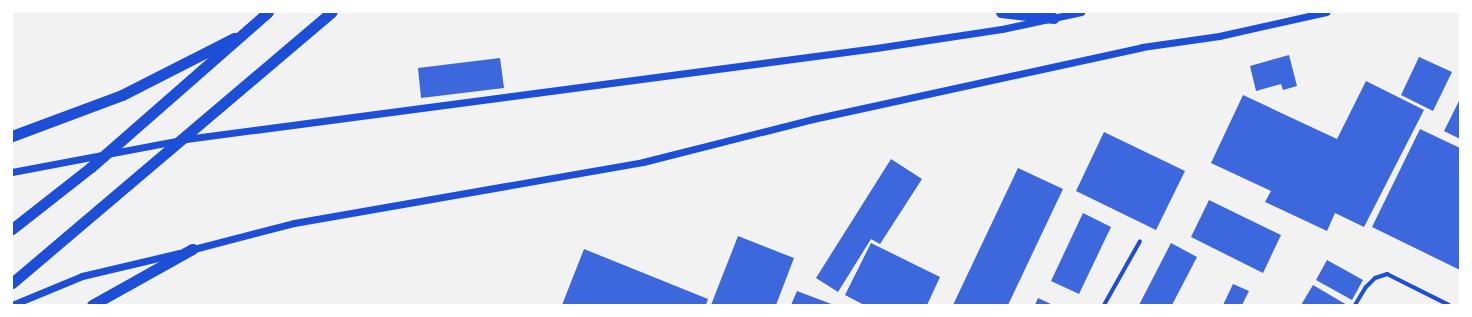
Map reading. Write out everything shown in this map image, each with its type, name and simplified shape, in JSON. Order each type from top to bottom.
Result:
[{"type":"highway","points":[[12,229],[91,167],[268,12]]},
{"type":"highway","points":[[12,283],[332,12]]},
{"type":"highway","points":[[1001,12],[1054,18]]},
{"type":"highway","points":[[12,136],[122,95],[250,29]]},
{"type":"highway","points":[[92,305],[192,250]]},
{"type":"street","points":[[12,172],[186,140],[876,48],[1054,18],[1081,12]]},
{"type":"street","points":[[12,305],[82,276],[192,250],[294,223],[643,162],[813,119],[1142,46],[1219,36],[1326,12]]},
{"type":"street","points":[[1104,305],[1140,241]]},
{"type":"street","points":[[1355,305],[1366,287],[1375,278],[1387,274],[1448,305]]},
{"type":"building","points":[[1289,55],[1297,86],[1283,90],[1281,84],[1256,91],[1250,66]]},
{"type":"building","points":[[1419,57],[1452,72],[1433,111],[1401,95]]},
{"type":"building","points":[[500,58],[504,88],[421,98],[418,68]]},
{"type":"building","points":[[1366,81],[1424,110],[1364,227],[1335,213],[1327,231],[1265,202],[1271,191],[1211,163],[1243,95],[1337,139]]},
{"type":"building","points":[[1460,99],[1460,139],[1444,131]]},
{"type":"building","points":[[1420,129],[1460,148],[1460,270],[1372,227]]},
{"type":"building","points":[[1104,132],[1185,171],[1156,230],[1076,191]]},
{"type":"building","points":[[891,159],[922,179],[880,244],[871,239],[838,292],[816,278]]},
{"type":"building","points":[[1018,168],[1063,189],[1008,305],[953,305]]},
{"type":"building","points":[[1209,200],[1281,235],[1263,273],[1191,237]]},
{"type":"building","points":[[1083,213],[1111,227],[1079,294],[1051,281]]},
{"type":"building","points":[[738,236],[794,258],[776,305],[711,305]]},
{"type":"building","points":[[871,243],[940,277],[927,305],[864,305],[845,295]]},
{"type":"building","points":[[1171,243],[1197,257],[1172,305],[1139,305]]},
{"type":"building","points":[[584,249],[708,299],[706,305],[562,305]]},
{"type":"building","points":[[1327,260],[1363,280],[1352,300],[1316,280]]},
{"type":"building","points":[[1233,284],[1249,291],[1242,305],[1223,305]]},
{"type":"building","points":[[1313,285],[1347,305],[1301,305]]},
{"type":"building","points":[[797,291],[834,305],[791,305]]},
{"type":"building","points":[[1038,298],[1053,305],[1035,305]]}]
